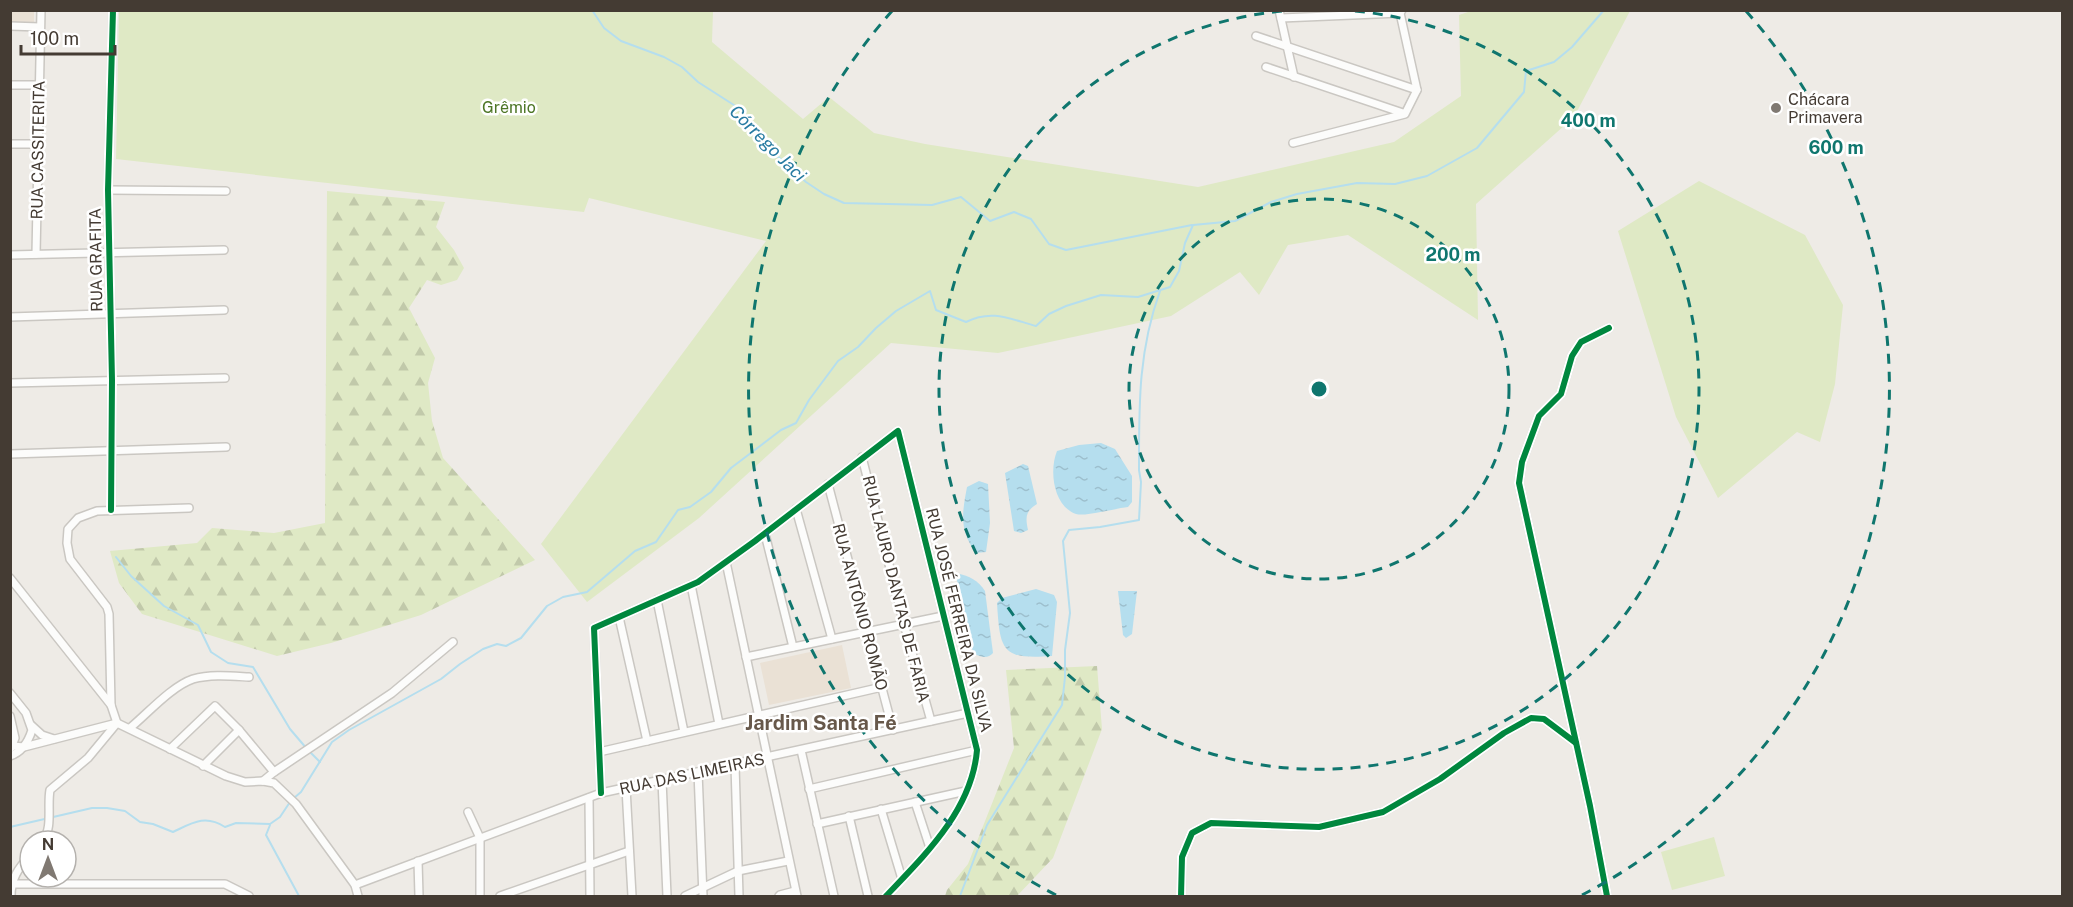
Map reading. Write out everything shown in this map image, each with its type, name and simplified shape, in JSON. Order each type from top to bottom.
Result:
[{"type":"street","name":"RUA CASSITERITA","points":[[36,254],[41,10]]},
{"type":"street","name":"RUA GRAFITA","points":[[111,510],[112,380],[108,190],[113,10]]},
{"type":"street","points":[[1294,77],[1280,14],[1401,12],[1416,90],[1405,114]]},
{"type":"street","points":[[10,27],[40,27]]},
{"type":"street","points":[[1256,36],[1416,90]]},
{"type":"street","points":[[1266,67],[1405,114]]},
{"type":"street","points":[[10,85],[39,85]]},
{"type":"street","points":[[1293,143],[1405,114]]},
{"type":"street","points":[[10,144],[37,144]]},
{"type":"street","points":[[108,190],[226,191]]},
{"type":"street","points":[[10,255],[224,250]]},
{"type":"street","points":[[10,317],[224,310]]},
{"type":"street","points":[[1607,897],[1519,483],[1522,462],[1539,416],[1565,387],[1572,356],[1581,342],[1609,328]]},
{"type":"street","points":[[10,383],[225,378]]},
{"type":"street","name":"RUA JOSÉ FERREIRA DA SILVA","points":[[862,457],[898,430],[977,750],[975,767],[966,791],[948,826],[886,897]]},
{"type":"street","points":[[10,454],[226,447]]},
{"type":"street","points":[[601,793],[594,628],[692,585],[765,534],[862,457]]},
{"type":"street","name":"RUA LAURO DANTAS DE FARIA","points":[[862,457],[931,721]]},
{"type":"street","name":"RUA ANTÔNIO ROMÃO","points":[[828,484],[893,730]]},
{"type":"street","points":[[117,723],[111,705],[109,614],[107,608],[70,559],[67,543],[68,529],[78,518],[97,511],[189,508]]},
{"type":"street","points":[[796,509],[832,639]]},
{"type":"street","points":[[765,534],[793,647]]},
{"type":"street","points":[[726,562],[796,894],[779,897]]},
{"type":"street","points":[[10,578],[111,705]]},
{"type":"street","points":[[692,585],[719,724]]},
{"type":"street","points":[[657,600],[684,732]]},
{"type":"street","points":[[746,657],[943,616]]},
{"type":"street","points":[[619,617],[647,741]]},
{"type":"street","points":[[263,781],[392,693],[453,642]]},
{"type":"street","points":[[130,728],[179,686],[191,680],[221,676],[249,677]]},
{"type":"street","points":[[599,752],[882,687]]},
{"type":"street","points":[[10,693],[26,713],[32,730],[21,750]]},
{"type":"street","points":[[170,749],[215,706],[239,730],[274,772]]},
{"type":"street","name":"RUA DAS LIMEIRAS","points":[[355,885],[601,793],[968,713]]},
{"type":"street","points":[[10,716],[15,738],[12,747],[21,750]]},
{"type":"street","points":[[1181,897],[1182,857],[1192,833],[1211,823],[1319,827],[1383,812],[1440,778],[1504,733],[1531,718],[1544,719],[1576,743]]},
{"type":"street","points":[[29,723],[42,735],[57,740]]},
{"type":"street","points":[[47,829],[50,790],[88,758],[117,723]]},
{"type":"street","points":[[10,756],[21,750],[117,723],[203,766],[245,782],[274,783],[296,804],[355,885],[358,897]]},
{"type":"street","points":[[203,766],[239,730]]},
{"type":"street","points":[[801,750],[834,897]]},
{"type":"street","points":[[809,789],[977,750]]},
{"type":"street","points":[[735,765],[740,897]]},
{"type":"street","points":[[698,772],[703,897]]},
{"type":"street","points":[[662,780],[667,897]]},
{"type":"street","points":[[626,788],[632,897]]},
{"type":"street","points":[[817,824],[966,791]]},
{"type":"street","points":[[589,798],[590,897]]},
{"type":"street","points":[[915,802],[930,848]]},
{"type":"street","points":[[881,809],[902,879]]},
{"type":"street","points":[[468,812],[480,838],[480,897]]},
{"type":"street","points":[[849,816],[868,897]]},
{"type":"street","points":[[500,897],[629,851]]},
{"type":"street","points":[[418,861],[419,897]]},
{"type":"street","points":[[685,897],[738,871],[788,861]]},
{"type":"street","points":[[11,897],[11,884],[225,884],[249,897]]},
{"type":"shaded area","points":[[10,11],[34,11],[34,22],[11,22]]},
{"type":"shaded area","points":[[842,645],[851,688],[769,705],[760,663]]},
{"type":"green space","name":"Grêmio","points":[[119,11],[713,11],[712,42],[803,119],[829,97],[874,133],[925,144],[1198,187],[1394,142],[1461,96],[1459,15],[1471,11],[1630,11],[1574,117],[1476,204],[1478,320],[1348,235],[1288,245],[1259,295],[1240,272],[1171,316],[998,353],[891,343],[699,518],[587,602],[541,544],[766,241],[589,198],[584,212],[116,159]]},
{"type":"green space","points":[[1699,181],[1805,235],[1843,305],[1835,384],[1820,442],[1797,432],[1718,498],[1676,417],[1618,231]]},
{"type":"green space","points":[[327,191],[445,202],[436,227],[454,250],[464,268],[457,280],[441,285],[427,280],[409,308],[435,358],[428,383],[432,421],[443,458],[535,560],[421,615],[331,643],[277,656],[142,614],[119,583],[110,551],[197,543],[212,528],[274,533],[325,523]]},
{"type":"green space","points":[[1097,666],[1102,729],[1053,858],[1017,896],[945,896],[947,890],[968,864],[1014,748],[1006,670]]},
{"type":"green space","points":[[1714,837],[1725,876],[1672,890],[1661,852]]},
{"type":"water","points":[[1101,443],[1115,449],[1132,476],[1132,502],[1128,507],[1076,514],[1062,503],[1055,487],[1053,468],[1057,451],[1079,445]]},
{"type":"water","points":[[1023,464],[1028,466],[1037,504],[1027,514],[1028,530],[1021,533],[1014,531],[1005,473]]},
{"type":"water","points":[[979,481],[988,484],[990,523],[986,552],[976,553],[964,529],[963,514],[967,487]]},
{"type":"water","points":[[956,573],[973,579],[985,591],[993,653],[987,657],[974,654],[971,646]]},
{"type":"water","points":[[1036,589],[1054,595],[1057,602],[1052,656],[1022,656],[1007,649],[1002,641],[997,603],[1002,598]]},
{"type":"water","points":[[1118,591],[1137,591],[1132,634],[1126,638],[1123,635]]},
{"type":"waterway","name":"Córrego Jaci","points":[[592,10],[604,28],[621,41],[664,57],[682,67],[698,82],[737,107],[775,154],[806,182],[844,203],[932,205],[961,197],[990,221],[1014,212],[1031,219],[1049,244],[1066,250],[1192,225]]},
{"type":"waterway","points":[[294,798],[301,792],[332,742],[349,730],[441,679],[483,649],[497,644],[506,646],[521,638],[547,606],[563,597],[587,592],[635,551],[656,542],[678,510],[690,507],[711,492],[731,468],[781,430],[796,423],[809,400],[838,361],[858,347],[896,311],[930,291],[936,310],[966,322],[984,316],[1001,316],[1036,326],[1049,314],[1101,295],[1138,297],[1170,287],[1179,271],[1185,243],[1193,225],[1235,221],[1271,202],[1297,194],[1357,183],[1395,184],[1427,176],[1477,148],[1524,92],[1526,71],[1554,62],[1572,47],[1604,10]]},
{"type":"waterway","points":[[960,896],[987,825],[1062,705],[1070,613],[1063,541],[1069,530],[1139,520],[1141,379],[1147,336],[1160,291]]},
{"type":"waterway","points":[[116,557],[131,576],[164,606],[198,625],[211,652],[228,663],[253,667],[290,729],[307,749]]},
{"type":"waterway","points":[[309,751],[320,762]]},
{"type":"waterway","points":[[10,827],[92,808],[125,811],[140,822],[153,824],[173,832],[205,820],[225,827],[236,823],[270,824],[280,817],[290,802]]},
{"type":"waterway","points":[[270,825],[266,835],[299,896]]},
{"type":"cycle path","points":[[111,510],[112,380],[108,190],[113,10]]},
{"type":"cycle path","points":[[1607,896],[1590,806],[1519,483],[1522,462],[1539,416],[1561,394],[1572,356],[1581,342],[1609,328]]},
{"type":"cycle path","points":[[601,793],[594,628],[698,582],[898,431],[977,750],[973,772],[956,812],[931,848],[886,896]]},
{"type":"cycle path","points":[[1181,896],[1182,857],[1192,833],[1211,823],[1319,827],[1383,812],[1440,779],[1504,733],[1531,718],[1544,719],[1576,743]]},
{"type":"place","name":"Chácara Primavera","points":[[1776,108]]},
{"type":"district","name":"Jardim Santa Fé","points":[[821,723]]}]
